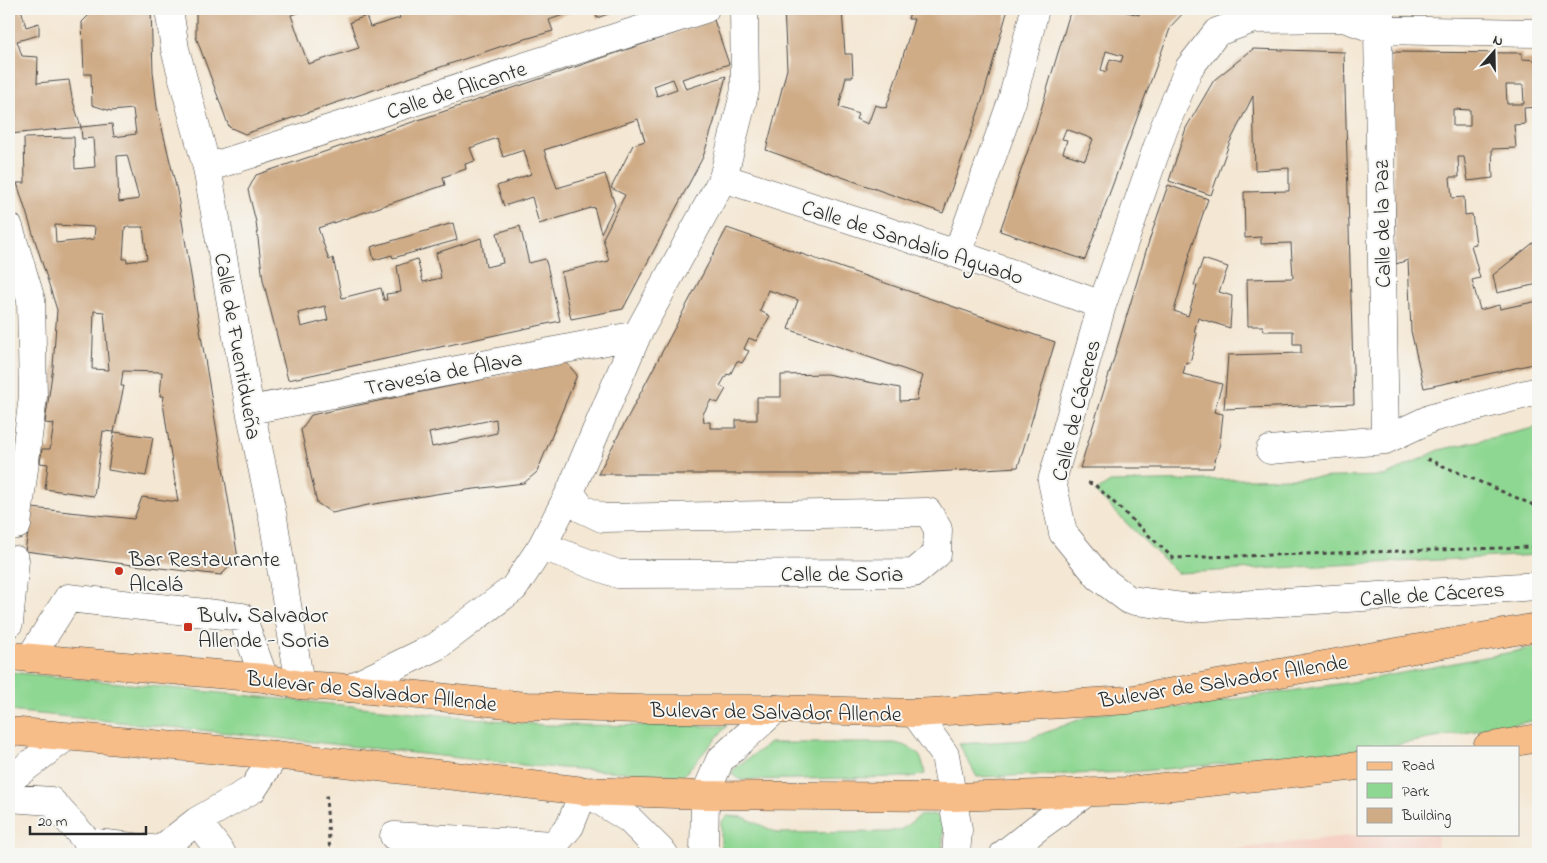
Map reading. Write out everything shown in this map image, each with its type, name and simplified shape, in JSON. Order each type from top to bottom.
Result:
[{"type":"main road","name":"Bulevar de Salvador Allende","points":[[19,657],[264,678],[300,685],[350,688],[526,706],[915,713],[1128,700],[1538,627]]},
{"type":"main road","points":[[9,731],[275,755],[584,791],[704,795],[954,797],[1126,791],[1357,766]]},
{"type":"main road","points":[[1493,746],[1538,738]]},
{"type":"street","name":"Calle de Fuentidueña","points":[[169,9],[175,49],[207,168],[250,410],[273,518],[300,685]]},
{"type":"street","name":"Calle de Alicante","points":[[207,168],[705,9]]},
{"type":"street","points":[[350,688],[437,646],[514,588],[542,546],[570,492],[637,334],[723,178],[746,90],[744,9]]},
{"type":"street","points":[[957,254],[1012,101],[1035,9]]},
{"type":"street","name":"Calle de Cáceres","points":[[1538,34],[1380,19],[1344,18],[1252,19],[1217,32],[1190,68],[1164,128],[1102,305],[1052,481],[1064,533],[1100,577],[1128,600],[1190,608],[1538,586]]},
{"type":"street","name":"Calle de la Paz","points":[[1380,19],[1385,440]]},
{"type":"street","name":"Calle de Sandalio Aguado","points":[[723,178],[957,254],[1102,305]]},
{"type":"street","points":[[9,227],[31,300],[33,396],[17,524]]},
{"type":"street","name":"Travesía de Álava","points":[[250,410],[637,334]]},
{"type":"street","points":[[1270,450],[1385,440],[1432,418],[1538,391]]},
{"type":"street","name":"Calle de Soria","points":[[542,546],[618,574],[914,573],[937,554],[938,529],[928,512],[602,518],[581,508],[570,492]]},
{"type":"street","points":[[9,623],[15,560]]},
{"type":"street","points":[[19,657],[68,598],[242,617],[264,678]]},
{"type":"street","points":[[704,854],[704,795],[720,760],[776,709]]},
{"type":"street","points":[[915,713],[945,755],[954,797],[958,830],[956,854]]},
{"type":"street","points":[[9,780],[66,737]]},
{"type":"street","points":[[9,798],[51,800],[88,842],[160,850],[197,821],[253,789],[275,755]]},
{"type":"street","points":[[394,836],[554,845],[570,826],[584,791],[629,819],[664,854]]},
{"type":"street","points":[[1004,854],[1036,828],[1087,792]]},
{"type":"street","points":[[197,821],[222,854]]},
{"type":"path","points":[[1385,440],[1538,508]]},
{"type":"path","points":[[1052,481],[1094,484],[1173,558],[1533,548],[1538,544]]},
{"type":"shaded area","points":[[1357,835],[1438,836],[1438,854],[1190,854]]},
{"type":"green space","points":[[1538,427],[1538,555],[1177,573],[1095,492],[1110,482],[1385,476],[1439,450]]},
{"type":"green space","points":[[1538,647],[1538,720],[1389,746],[1357,746],[1357,751],[1354,752],[1132,772],[977,777],[959,744],[1026,740],[1094,714],[1181,707],[1365,680]]},
{"type":"green space","points":[[9,672],[543,725],[727,726],[683,776],[532,766],[9,711]]},
{"type":"green space","points":[[770,743],[895,743],[916,752],[922,761],[925,774],[910,777],[741,780],[731,774],[736,767]]},
{"type":"green space","points":[[933,814],[944,820],[942,854],[721,854],[721,822],[727,816],[743,817],[778,833],[888,832],[902,829],[919,816]]},
{"type":"building","points":[[9,9],[21,9],[26,27],[39,23],[39,35],[17,41],[22,56],[38,57],[37,83],[69,80],[72,98],[81,127],[10,134]]},
{"type":"building","points":[[90,9],[151,9],[153,72],[157,107],[177,191],[238,558],[221,575],[25,551],[32,508],[134,519],[142,497],[178,502],[163,403],[164,396],[160,396],[162,372],[123,371],[121,386],[124,386],[114,432],[103,431],[94,496],[45,489],[48,464],[40,463],[42,449],[50,449],[54,424],[45,423],[53,367],[57,310],[17,183],[25,183],[24,138],[74,137],[75,169],[95,167],[93,138],[82,139],[81,127],[112,124],[114,137],[136,134],[133,109],[111,111],[92,105],[91,74],[84,74],[82,22],[89,15]],"holes":[[[127,155],[139,199],[119,202],[117,156]],[[55,225],[95,227],[94,239],[56,243]],[[125,227],[143,227],[147,259],[127,262],[127,259],[123,259]],[[94,311],[104,312],[109,370],[92,369]]]},
{"type":"building","points":[[196,9],[310,9],[291,15],[308,64],[359,48],[350,22],[366,16],[370,27],[400,18],[397,9],[580,9],[549,20],[553,31],[508,44],[245,134],[229,127],[196,37]]},
{"type":"building","points":[[594,9],[622,9],[597,18]]},
{"type":"building","points":[[784,9],[842,9],[845,54],[852,54],[853,77],[846,77],[839,107],[858,114],[856,119],[868,124],[875,105],[886,108],[914,19],[908,19],[911,9],[1008,9],[982,101],[943,213],[766,150],[787,69]]},
{"type":"building","points":[[1071,9],[1121,9],[1139,15],[1141,9],[1187,9],[1171,26],[1085,260],[1000,231],[1035,130]],"holes":[[[1106,51],[1123,56],[1121,62],[1110,59],[1106,72],[1101,70]],[[1066,129],[1093,139],[1085,160],[1063,153],[1067,140],[1062,139]]]},
{"type":"building","points":[[714,20],[729,64],[682,79],[686,89],[726,76],[703,157],[623,309],[571,319],[561,272],[609,261],[603,238],[625,195],[611,188],[633,145],[645,141],[638,119],[544,150],[557,188],[605,174],[615,205],[601,233],[594,207],[539,224],[532,197],[504,206],[497,186],[531,174],[524,150],[503,157],[497,138],[470,148],[475,161],[465,164],[466,169],[443,177],[445,185],[318,228],[329,260],[333,258],[342,298],[381,288],[384,300],[387,300],[386,294],[401,292],[397,266],[417,259],[423,282],[441,278],[436,253],[481,238],[486,267],[503,263],[497,233],[520,226],[529,263],[545,259],[560,321],[288,380],[263,280],[256,222],[248,190],[256,175]],"holes":[[[673,79],[677,89],[657,96],[654,86]],[[325,306],[328,320],[301,327],[298,313]]]},
{"type":"building","points":[[1253,49],[1344,52],[1354,404],[1224,409],[1228,355],[1301,353],[1301,344],[1293,344],[1293,331],[1264,331],[1263,326],[1248,326],[1247,279],[1293,278],[1291,243],[1261,244],[1261,237],[1245,238],[1244,192],[1289,191],[1289,168],[1255,170],[1253,96],[1229,144],[1211,195],[1169,181],[1186,128],[1214,80]]},
{"type":"building","points":[[1391,52],[1522,53],[1522,59],[1538,60],[1538,107],[1524,108],[1525,124],[1514,125],[1516,148],[1492,149],[1493,178],[1468,181],[1464,157],[1458,157],[1459,177],[1450,177],[1452,198],[1464,197],[1465,215],[1472,214],[1476,244],[1471,245],[1480,278],[1472,280],[1480,310],[1499,305],[1500,309],[1538,301],[1538,363],[1424,388],[1411,331],[1408,260],[1396,264]],"holes":[[[1506,85],[1523,85],[1524,104],[1507,104]],[[1453,109],[1470,110],[1470,126],[1453,126]]]},
{"type":"building","points":[[1168,185],[1208,199],[1189,255],[1174,311],[1188,316],[1197,286],[1194,285],[1203,259],[1228,267],[1219,292],[1232,296],[1230,328],[1198,318],[1194,332],[1197,333],[1190,363],[1186,362],[1183,374],[1222,384],[1214,412],[1223,414],[1220,443],[1213,468],[1080,468],[1149,241]]},
{"type":"building","points":[[453,223],[457,240],[393,258],[392,255],[374,260],[371,247]]},
{"type":"building","points":[[727,228],[1055,342],[1018,467],[901,474],[598,474]],"holes":[[[768,290],[798,300],[788,329],[923,376],[917,400],[900,401],[900,388],[826,374],[781,375],[781,397],[757,397],[757,420],[736,420],[736,428],[710,428],[710,422],[704,422],[703,414],[711,400],[718,403],[726,389],[720,386],[727,374],[730,375],[737,361],[742,363],[749,351],[744,349],[749,338],[756,341],[770,316],[760,311]]]},
{"type":"building","points":[[1538,239],[1538,284],[1497,293],[1493,275]]},
{"type":"building","points":[[566,362],[577,375],[537,472],[524,483],[442,493],[332,513],[317,503],[301,430],[311,415]],"holes":[[[496,419],[497,433],[432,447],[429,433]]]},
{"type":"building","points":[[114,432],[153,437],[146,476],[108,470]]},
{"type":"place","name":"Bar Restaurante Alcalá","points":[[119,571]]},
{"type":"place","name":"Bulv. Salvador Allende - Soria","points":[[188,627]]}]
